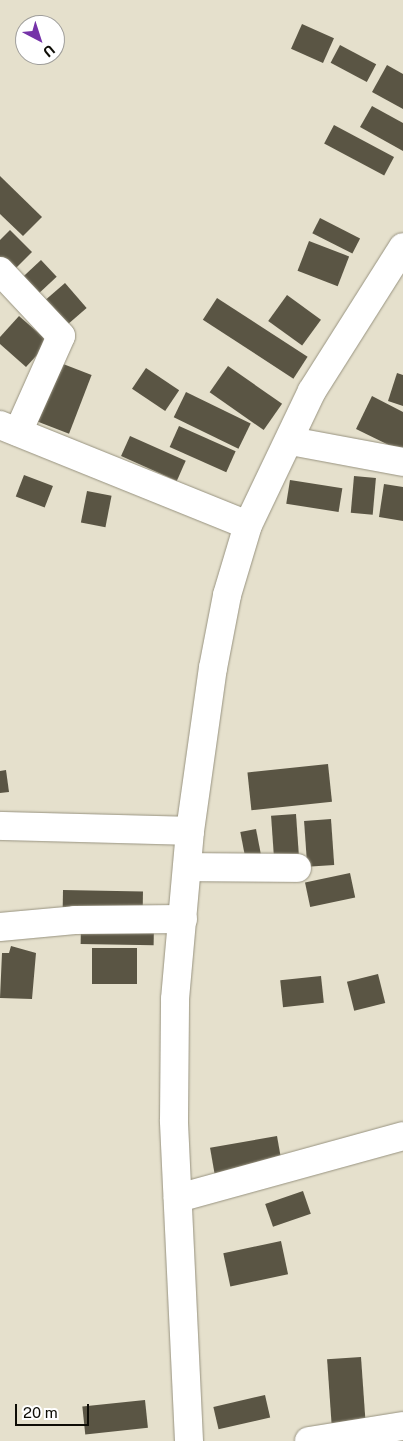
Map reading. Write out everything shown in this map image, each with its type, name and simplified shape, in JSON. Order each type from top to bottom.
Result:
[{"type":"street","points":[[189,1441],[174,1120],[175,1000],[190,831],[213,668],[227,595],[248,525],[291,441],[312,391],[403,247]]},
{"type":"street","points":[[0,271],[61,336],[9,428],[248,525]]},
{"type":"street","points":[[291,441],[403,462]]},
{"type":"street","points":[[0,826],[190,831]]},
{"type":"street","points":[[188,867],[297,868]]},
{"type":"street","points":[[0,927],[75,920],[183,919]]},
{"type":"street","points":[[178,1198],[403,1136]]},
{"type":"street","points":[[308,1441],[403,1426]]},
{"type":"building","points":[[302,24],[334,38],[323,63],[291,49]]},
{"type":"building","points":[[340,45],[376,64],[367,82],[331,63]]},
{"type":"building","points":[[387,65],[403,74],[403,109],[372,92]]},
{"type":"building","points":[[372,106],[403,123],[403,151],[360,127]]},
{"type":"building","points":[[334,125],[394,157],[384,175],[324,144]]},
{"type":"building","points":[[0,176],[42,217],[23,236],[0,214]]},
{"type":"building","points":[[320,218],[360,238],[352,254],[312,233]]},
{"type":"building","points":[[10,230],[32,252],[9,275],[0,266],[0,240]]},
{"type":"building","points":[[309,241],[349,256],[338,286],[298,271]]},
{"type":"building","points":[[41,260],[57,277],[33,299],[17,283]]},
{"type":"building","points":[[65,283],[87,308],[63,328],[42,303]]},
{"type":"building","points":[[287,295],[321,320],[302,346],[268,321]]},
{"type":"building","points":[[217,298],[308,357],[293,379],[203,320]]},
{"type":"building","points":[[19,316],[49,342],[26,367],[0,344],[0,337]]},
{"type":"building","points":[[58,362],[92,375],[69,434],[35,421]]},
{"type":"building","points":[[228,366],[282,404],[264,430],[210,392]]},
{"type":"building","points":[[146,368],[179,390],[165,411],[132,389]]},
{"type":"building","points":[[397,373],[403,375],[403,406],[388,401]]},
{"type":"building","points":[[186,392],[251,424],[238,449],[174,417]]},
{"type":"building","points":[[372,396],[403,412],[403,452],[356,429]]},
{"type":"building","points":[[179,426],[236,451],[226,472],[170,447]]},
{"type":"building","points":[[130,436],[186,461],[177,481],[121,456]]},
{"type":"building","points":[[24,475],[53,486],[45,508],[16,496]]},
{"type":"building","points":[[354,476],[376,478],[373,515],[351,513]]},
{"type":"building","points":[[290,480],[342,488],[339,512],[286,504]]},
{"type":"building","points":[[384,484],[403,487],[403,521],[379,517]]},
{"type":"building","points":[[87,491],[112,496],[105,527],[81,522]]},
{"type":"building","points":[[328,764],[332,802],[251,810],[247,772]]},
{"type":"building","points":[[6,770],[9,792],[0,793],[0,771]]},
{"type":"building","points":[[296,814],[299,863],[274,865],[271,816]]},
{"type":"building","points":[[331,819],[334,865],[307,867],[304,821]]},
{"type":"building","points":[[256,829],[262,861],[247,864],[240,832]]},
{"type":"building","points":[[350,873],[355,897],[310,907],[305,883]]},
{"type":"building","points":[[63,890],[143,891],[143,914],[63,913]]},
{"type":"building","points":[[81,923],[154,924],[154,945],[81,944]]},
{"type":"building","points":[[11,946],[36,953],[32,999],[0,998],[2,953],[9,953]]},
{"type":"building","points":[[92,948],[137,948],[137,984],[92,984]]},
{"type":"building","points":[[378,974],[385,1003],[354,1011],[347,982]]},
{"type":"building","points":[[321,976],[324,1003],[283,1007],[280,980]]},
{"type":"building","points":[[277,1136],[282,1164],[215,1175],[210,1148]]},
{"type":"building","points":[[303,1191],[311,1214],[273,1227],[265,1204]]},
{"type":"building","points":[[281,1241],[288,1274],[230,1287],[223,1253]]},
{"type":"building","points":[[361,1357],[365,1421],[332,1423],[327,1359]]},
{"type":"building","points":[[265,1395],[270,1417],[219,1429],[213,1407]]},
{"type":"building","points":[[145,1400],[148,1428],[85,1434],[82,1407]]}]
